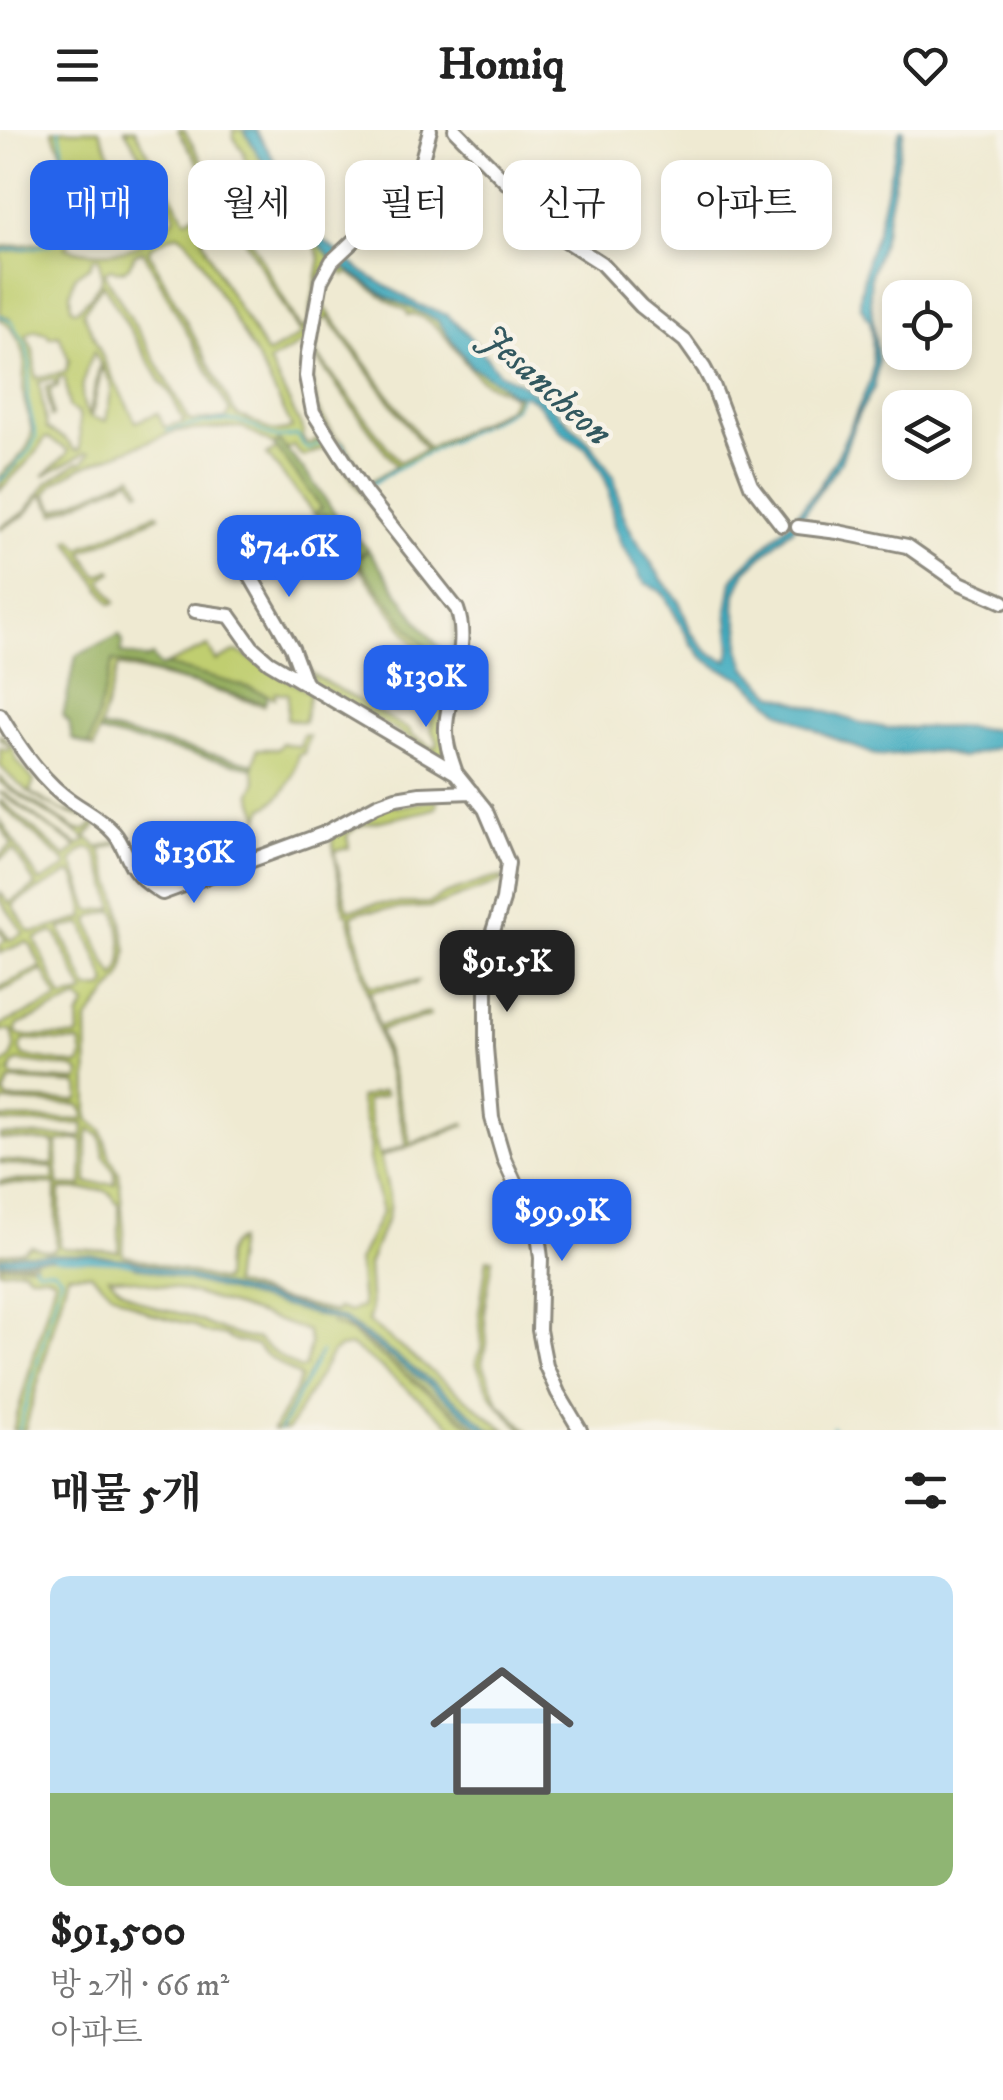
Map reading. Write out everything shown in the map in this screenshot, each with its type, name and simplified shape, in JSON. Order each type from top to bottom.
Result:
[{"type":"street","points":[[430,130],[410,188],[324,272],[306,376],[316,419],[366,494],[458,609],[462,622],[460,652],[446,725],[456,773]]},
{"type":"street","points":[[455,130],[558,236],[601,264],[642,306],[685,341],[712,385],[751,485],[782,526]]},
{"type":"street","points":[[798,527],[906,546],[960,583],[1003,602]]},
{"type":"street","points":[[228,536],[292,648],[305,682]]},
{"type":"street","points":[[196,611],[230,616],[252,647],[269,662],[456,773],[486,808],[508,864],[503,900],[486,953],[486,1047],[492,1118],[504,1159],[538,1234],[542,1258],[540,1330],[546,1366],[580,1430]]},
{"type":"street","points":[[0,715],[30,760],[60,792],[100,819],[122,842],[139,875],[162,893],[323,834],[396,798],[472,792]]},
{"type":"green space","points":[[52,130],[99,130],[112,160],[90,160],[75,154],[75,160],[62,160]]},
{"type":"green space","points":[[125,130],[135,130],[152,160],[143,160]]},
{"type":"green space","points":[[178,130],[184,130],[201,160],[196,160]]},
{"type":"green space","points":[[233,130],[244,130],[261,160],[245,160],[233,137]]},
{"type":"green space","points":[[168,188],[186,220],[188,242],[179,234],[168,238],[168,223],[175,217],[168,201]]},
{"type":"green space","points":[[30,244],[30,248],[0,247]]},
{"type":"green space","points":[[149,250],[238,416],[270,430],[284,431],[292,428],[275,393],[195,250],[208,250],[267,354],[301,335],[251,250],[256,250],[301,330],[308,325],[320,258],[317,250],[324,250],[331,258],[319,280],[310,333],[305,373],[309,404],[324,434],[390,529],[329,446],[303,457],[293,446],[286,450],[279,442],[274,445],[242,427],[176,431],[80,468],[52,485],[46,494],[56,510],[133,475],[141,490],[131,479],[55,514],[43,494],[25,515],[0,529],[25,512],[48,482],[83,462],[90,453],[43,476],[68,450],[45,438],[37,452],[0,490],[0,482],[18,464],[0,480],[0,475],[26,448],[32,433],[23,389],[23,352],[11,328],[0,319],[11,319],[0,314],[0,252]],"holes":[[[143,251],[230,412],[226,419],[188,419],[106,276],[105,272],[111,269],[126,268],[135,254]],[[99,257],[102,279],[91,296],[74,310],[70,293],[75,276]],[[103,284],[184,422],[164,427],[158,413],[136,422],[83,312]],[[35,330],[49,337],[59,335],[69,360],[66,372],[36,378],[33,350],[26,335]],[[303,343],[306,402],[321,437],[306,443],[269,362]],[[94,352],[100,363],[89,416],[82,393]],[[102,366],[112,386],[106,421],[92,415]],[[59,377],[65,378],[69,408],[79,414],[80,450],[47,429],[39,382],[56,381],[46,387],[51,417],[50,389],[58,386]]]},
{"type":"green space","points":[[338,261],[386,296],[437,320],[471,366],[519,395],[513,407],[369,486],[344,445],[335,436],[319,420],[309,380],[323,281]],"holes":[[[337,265],[344,275],[349,273],[408,315],[424,318],[442,332],[478,377],[514,397],[508,408],[428,448],[323,305],[326,285]],[[328,317],[425,450],[399,462],[315,352],[319,324]],[[314,355],[396,466],[368,483],[317,408],[311,373]]]},
{"type":"green space","points":[[279,441],[352,537],[368,549],[355,558],[338,553],[345,545],[325,514],[314,514],[322,508],[274,445]]},
{"type":"green space","points":[[277,448],[322,509],[314,514],[267,455]]},
{"type":"green space","points":[[157,513],[159,516],[82,552],[98,576],[112,572],[101,580],[116,602],[111,604],[68,541],[72,539],[80,548]]},
{"type":"green space","points":[[369,551],[443,652],[449,663],[448,673],[356,559]]},
{"type":"green space","points":[[356,559],[447,672],[453,610],[457,617],[450,762],[315,684],[307,670],[298,649],[312,674],[435,749],[438,742],[431,730],[431,713],[438,692],[429,664]]},
{"type":"green space","points":[[119,635],[123,641],[121,653],[146,659],[152,656],[160,667],[165,665],[250,688],[268,696],[265,703],[113,661],[89,746],[72,739],[69,722],[63,716],[76,656]]},
{"type":"green space","points":[[208,646],[216,661],[237,651],[310,693],[304,722],[287,719],[288,694],[275,692],[275,698],[165,665]]},
{"type":"green space","points":[[113,661],[265,703],[264,706],[118,666],[94,748],[89,746]]},
{"type":"green space","points":[[100,728],[254,764],[253,768],[99,733]]},
{"type":"green space","points":[[0,734],[12,745],[17,761],[34,781],[30,792],[58,809],[30,793],[0,766],[0,747],[7,751],[9,745],[0,739]]},
{"type":"green space","points":[[303,735],[309,736],[291,779],[283,793],[264,808],[260,818],[251,793],[256,783],[253,768],[257,749],[278,749],[282,743],[300,747]]},
{"type":"green space","points":[[0,777],[77,830],[86,830],[95,822],[62,810],[99,820],[86,836],[98,848],[117,841],[121,846],[101,850],[119,903],[127,952],[119,980],[87,1021],[88,1119],[102,1130],[119,1173],[123,1255],[222,1281],[227,1251],[238,1240],[232,1284],[334,1312],[338,1308],[350,1312],[362,1307],[358,1261],[382,1212],[359,1098],[383,1091],[385,1095],[366,1101],[379,1155],[407,1145],[348,915],[344,913],[334,852],[348,910],[377,904],[429,903],[445,894],[503,877],[503,881],[431,907],[352,915],[370,986],[418,981],[370,991],[378,1026],[429,1013],[430,1016],[380,1030],[411,1144],[465,1125],[380,1157],[389,1213],[368,1265],[368,1322],[506,1430],[492,1430],[344,1319],[130,1260],[45,1254],[0,1258],[0,1254],[31,1246],[46,1251],[56,1249],[56,1184],[0,1184],[54,1180],[54,1168],[6,1164],[0,1160],[53,1165],[54,1142],[0,1139],[0,1135],[83,1137],[84,1124],[9,1123],[0,1122],[0,1118],[83,1120],[84,1112],[80,1105],[6,1102],[0,1108],[4,1072],[0,1073],[0,1067],[15,1046],[11,1030],[0,1031],[0,1025],[58,1000],[43,970],[0,992],[0,987],[41,967],[26,942],[0,953],[0,944],[6,940],[0,926],[10,940],[24,933],[0,900],[0,892],[9,903],[36,886],[14,850],[0,859],[12,845],[0,820],[40,882],[67,867],[0,800],[66,857],[77,847],[0,793],[79,845],[86,841],[9,789]],"holes":[[[87,848],[95,851],[114,908],[90,911],[72,862]],[[71,872],[85,918],[35,932],[29,931],[13,906]],[[112,911],[116,912],[122,946],[115,977],[89,921]],[[83,924],[107,983],[104,988],[88,989],[62,933],[61,928]],[[52,932],[57,935],[84,993],[62,998],[35,939]],[[78,999],[86,1005],[78,1017],[76,1037],[20,1036],[15,1032],[18,1025]],[[24,1040],[80,1042],[83,1056],[78,1065],[24,1056],[20,1048]],[[18,1061],[80,1072],[79,1081],[10,1074]],[[10,1080],[77,1084],[77,1101],[8,1099],[4,1094]],[[90,1129],[100,1136],[104,1156],[115,1173],[115,1184],[87,1183],[87,1139]],[[83,1141],[82,1186],[60,1185],[57,1142]],[[60,1189],[110,1193],[119,1206],[119,1252],[60,1245]]]},
{"type":"green space","points":[[436,800],[436,808],[358,826],[347,835],[349,848],[334,851],[331,832],[391,802],[397,807]]},
{"type":"green space","points":[[28,1258],[136,1265],[342,1322],[485,1430],[479,1430],[353,1331],[330,1323],[352,1333],[476,1430],[457,1430],[351,1346],[332,1353],[288,1430],[281,1430],[319,1354],[279,1430],[273,1430],[300,1377],[257,1346],[151,1314],[111,1292],[91,1274],[68,1274],[25,1430],[13,1430],[55,1279],[29,1275],[23,1269],[0,1271],[0,1266],[35,1261],[0,1262]],"holes":[[[109,1277],[210,1298],[307,1331],[310,1343],[305,1367],[291,1364],[257,1339],[150,1305],[124,1291]]]},
{"type":"green space","points":[[487,1259],[493,1259],[484,1311],[487,1344],[482,1362],[499,1403],[527,1430],[494,1399],[476,1362],[482,1346],[479,1313]]},
{"type":"water","points":[[244,130],[256,130],[274,160],[261,160]]},
{"type":"water","points":[[900,130],[904,130],[882,243],[871,274],[878,362],[874,388],[858,415],[840,463],[792,530],[746,571],[736,593],[740,650],[746,667],[775,695],[887,728],[1003,730],[1003,746],[961,758],[937,751],[872,754],[779,711],[742,678],[702,657],[664,595],[645,583],[621,544],[608,486],[587,449],[563,433],[534,400],[512,394],[471,366],[437,320],[386,296],[324,250],[325,241],[381,283],[419,305],[447,315],[499,373],[546,401],[591,444],[614,477],[621,509],[632,533],[679,601],[691,632],[709,653],[727,661],[731,648],[727,611],[732,581],[819,487],[837,457],[871,379],[872,332],[860,298]]},
{"type":"water","points":[[22,1254],[130,1260],[344,1319],[492,1430],[485,1430],[342,1322],[120,1262],[35,1258],[0,1262],[0,1258]]},
{"type":"waterway","points":[[0,251],[48,245],[69,229],[71,209],[59,130]]},
{"type":"waterway","points":[[0,315],[13,322],[25,342],[30,366],[27,397],[36,437],[30,450],[0,481]]},
{"type":"waterway","name":"Jesancheon","points":[[368,485],[504,414],[514,408],[522,394]]},
{"type":"waterway","points":[[166,431],[237,421],[274,437],[297,435],[310,449],[324,441]]},
{"type":"waterway","points":[[341,443],[355,466]]},
{"type":"waterway","points":[[55,1259],[132,1264]]},
{"type":"waterway","points":[[19,1430],[61,1277],[54,1270],[36,1269],[34,1264]]},
{"type":"waterway","points":[[280,1430],[321,1352]]}]
